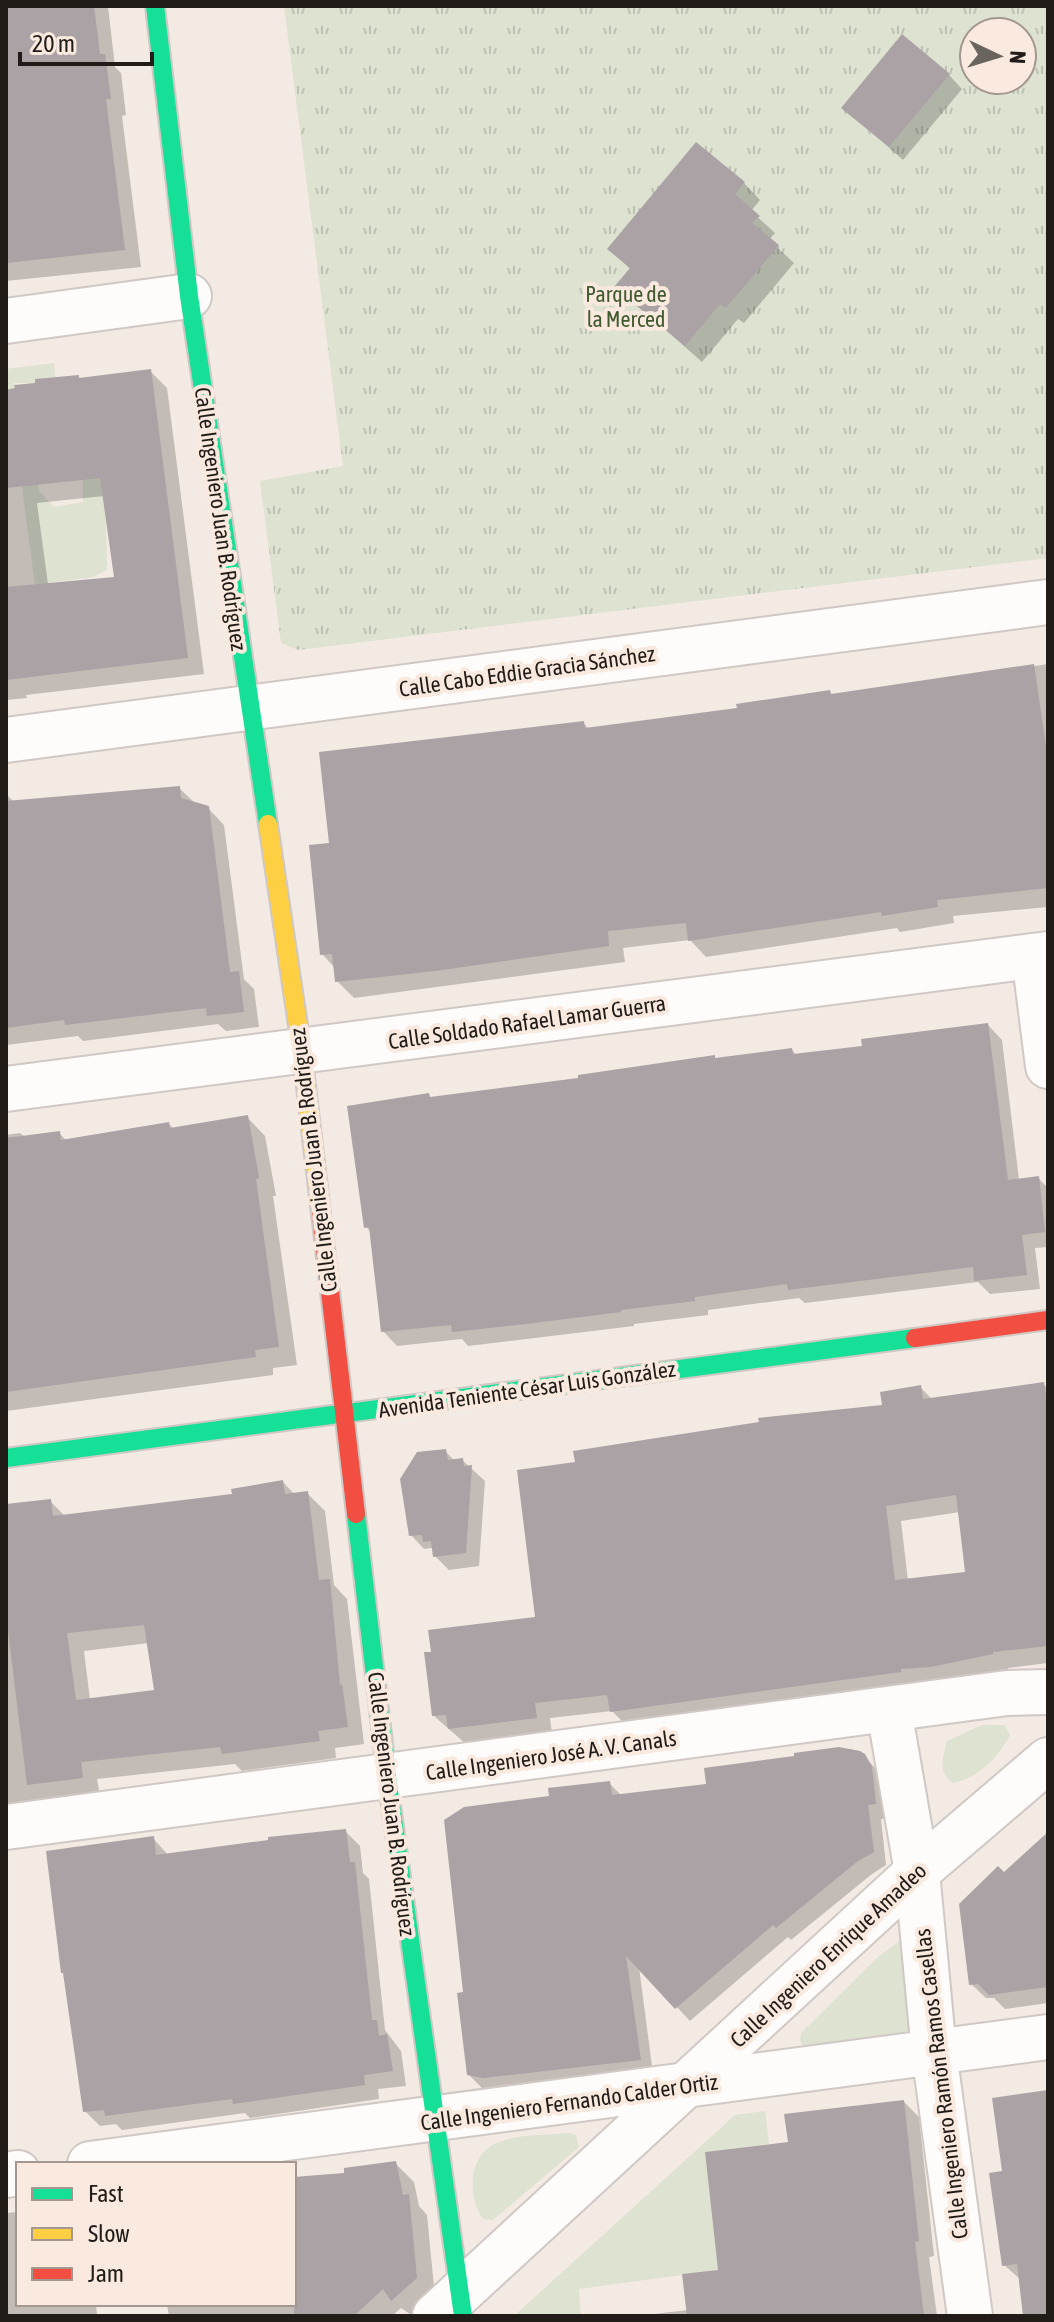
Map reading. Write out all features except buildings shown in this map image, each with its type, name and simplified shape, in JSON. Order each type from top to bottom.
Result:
[{"type":"street","name":"Calle Ingeniero Juan B. Rodríguez","points":[[155,6],[189,296],[302,1052],[387,1777],[434,2120],[453,2309]]},
{"type":"street","points":[[6,321],[189,296]]},
{"type":"street","name":"Calle Cabo Eddie Gracia Sánchez","points":[[6,740],[1048,602]]},
{"type":"street","points":[[1041,955],[1048,1066]]},
{"type":"street","name":"Calle Soldado Rafael Lamar Guerra","points":[[6,1089],[1041,955]]},
{"type":"street","name":"Avenida Teniente César Luis González","points":[[6,1458],[1048,1320]]},
{"type":"street","name":"Calle Ingeniero José A. V. Canals","points":[[6,1827],[1007,1693],[1048,1692]]},
{"type":"street","name":"Calle Ingeniero Ramón Ramos Casellas","points":[[889,1710],[917,1872],[934,2052],[970,2316]]},
{"type":"street","name":"Calle Ingeniero Enrique Amadeo","points":[[453,2309],[684,2087],[917,1872],[1048,1760]]},
{"type":"street","name":"Calle Ingeniero Fernando Calder Ortiz","points":[[106,2162],[1048,2037]]},
{"type":"green space","name":"Parque de la Merced","points":[[284,6],[1048,6],[1048,558],[298,650],[281,643],[260,481],[343,466]]},
{"type":"green space","points":[[54,363],[55,377],[42,378],[42,383],[14,383],[28,472],[36,473],[39,491],[54,507],[83,502],[82,467],[99,467],[106,521],[107,570],[93,577],[35,585],[6,369]]},
{"type":"green space","points":[[982,1725],[1004,1725],[1010,1735],[1000,1752],[986,1766],[971,1777],[953,1783],[943,1769],[947,1741]]},
{"type":"green space","points":[[902,1939],[910,2028],[901,2038],[804,2048],[801,2033],[877,1958]]},
{"type":"green space","points":[[765,2111],[769,2144],[705,2152],[718,2270],[579,2289],[581,2316],[514,2316],[735,2115]]},
{"type":"green space","points":[[576,2135],[579,2147],[493,2220],[483,2219],[474,2198],[473,2186],[473,2174],[482,2154],[491,2146],[510,2139]]},
{"type":"traffic: fast","points":[[155,6],[189,296],[268,824]]},
{"type":"traffic: fast","points":[[6,1458],[915,1338]]},
{"type":"traffic: fast","points":[[356,1514],[387,1777],[463,2316]]},
{"type":"traffic: slow","points":[[268,824],[302,1052],[321,1214]]},
{"type":"traffic: jam","points":[[321,1214],[356,1514]]},
{"type":"traffic: jam","points":[[915,1338],[1048,1320]]}]
